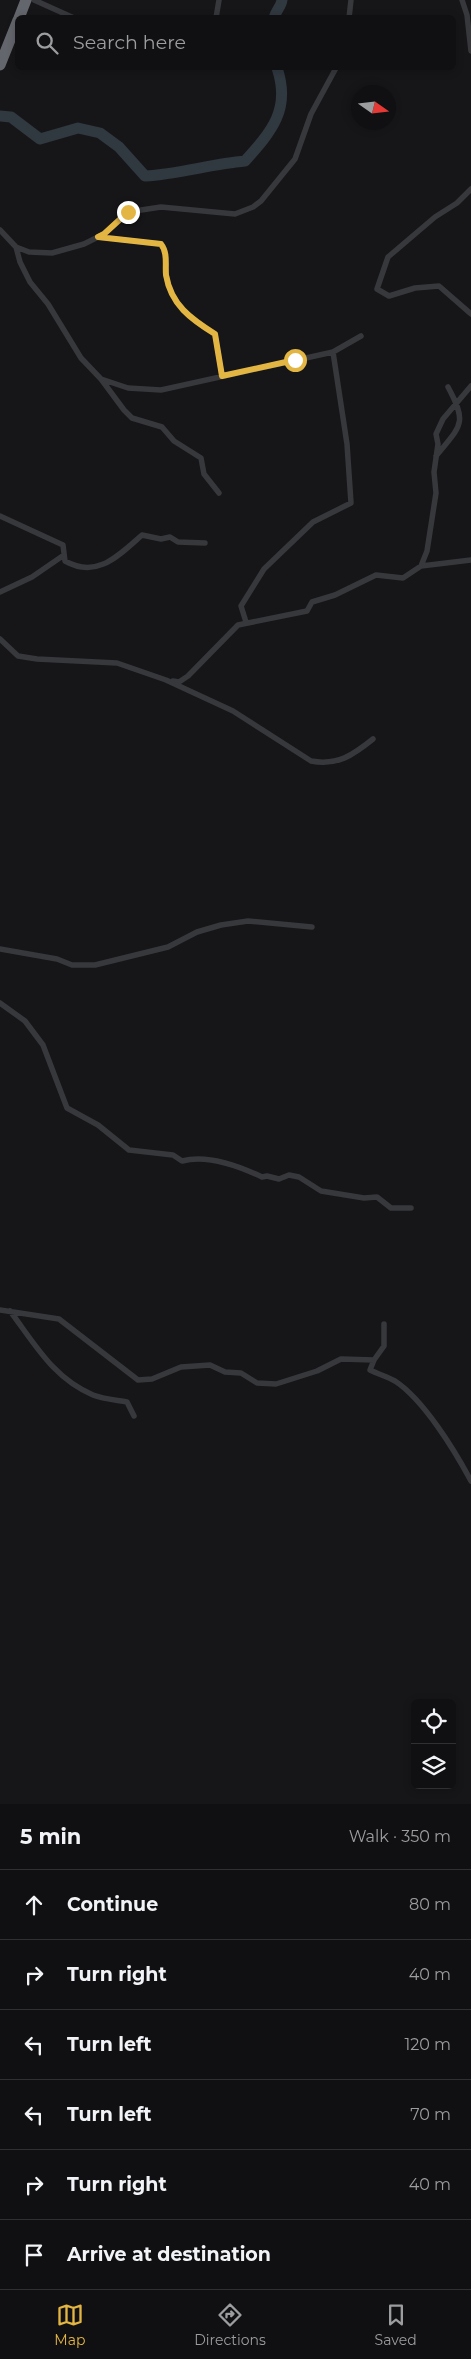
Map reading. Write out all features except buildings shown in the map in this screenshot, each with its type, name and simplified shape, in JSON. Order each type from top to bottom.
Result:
[{"type":"highway","points":[[20,15],[26,0]]},
{"type":"highway","points":[[0,65],[15,27]]},
{"type":"street","points":[[34,0],[67,15]]},
{"type":"street","points":[[216,15],[219,0]]},
{"type":"street","points":[[350,15],[351,0]]},
{"type":"street","points":[[462,0],[467,15],[471,52]]},
{"type":"street","points":[[0,230],[16,247],[29,252],[52,253],[84,244],[104,234],[128,212],[162,207],[235,214],[253,207],[261,201],[296,159],[311,114],[335,70]]},
{"type":"street","points":[[471,190],[457,203],[435,217],[388,257],[377,290],[389,296],[415,288],[439,286],[471,314]]},
{"type":"street","points":[[98,237],[161,244],[165,249],[166,276],[178,307],[193,320],[215,334],[222,376]]},
{"type":"street","points":[[16,247],[20,262],[30,282],[48,304],[81,358],[101,379],[132,418],[162,427],[174,441],[202,458],[204,474],[211,486],[219,494]]},
{"type":"street","points":[[101,379],[128,388],[160,390],[333,352],[361,336]]},
{"type":"street","points":[[246,622],[241,606],[264,569],[313,522],[351,503],[347,444],[333,352]]},
{"type":"street","points":[[421,566],[427,551],[434,510],[436,434],[443,419],[471,386]]},
{"type":"street","points":[[436,456],[459,429],[461,423],[456,402],[448,387]]},
{"type":"street","points":[[0,516],[63,545],[65,561],[77,568],[91,569],[110,561],[142,535],[161,539],[170,537],[178,542],[205,543]]},
{"type":"street","points":[[0,592],[32,577],[64,555]]},
{"type":"street","points":[[166,680],[179,682],[188,676],[238,625],[307,611],[312,602],[335,595],[376,575],[403,578],[421,566],[471,560]]},
{"type":"street","points":[[0,639],[18,656],[37,660],[118,663],[166,680],[233,711],[311,761],[325,764],[340,762],[356,753],[373,739]]},
{"type":"street","points":[[0,949],[57,959],[72,966],[95,965],[168,947],[197,932],[221,925],[248,922],[312,927]]},
{"type":"street","points":[[0,1003],[25,1021],[43,1045],[67,1108],[98,1125],[129,1150],[173,1155],[182,1162],[192,1158],[240,1166],[262,1177],[267,1176],[279,1179],[289,1175],[299,1177],[321,1191],[364,1198],[377,1197],[391,1208],[411,1208]]},
{"type":"street","points":[[0,1310],[58,1319],[138,1380],[152,1379],[181,1367],[210,1365],[225,1372],[241,1373],[257,1383],[276,1384],[317,1371],[342,1359],[374,1360]]},
{"type":"street","points":[[10,1311],[49,1365],[77,1387],[94,1396],[127,1402],[134,1416]]},
{"type":"street","points":[[384,1324],[384,1346],[374,1360],[370,1370],[395,1381],[416,1399],[462,1463],[471,1480]]},
{"type":"waterway","points":[[275,15],[282,0]]},
{"type":"waterway","points":[[0,116],[11,117],[40,139],[78,128],[100,133],[119,147],[145,176],[245,161],[271,129],[280,108],[282,96],[278,70]]},
{"type":"route","points":[[128,212],[104,234],[98,237],[161,244],[165,249],[166,276],[174,299],[178,307],[193,320],[215,334],[222,376],[295,360]]}]
